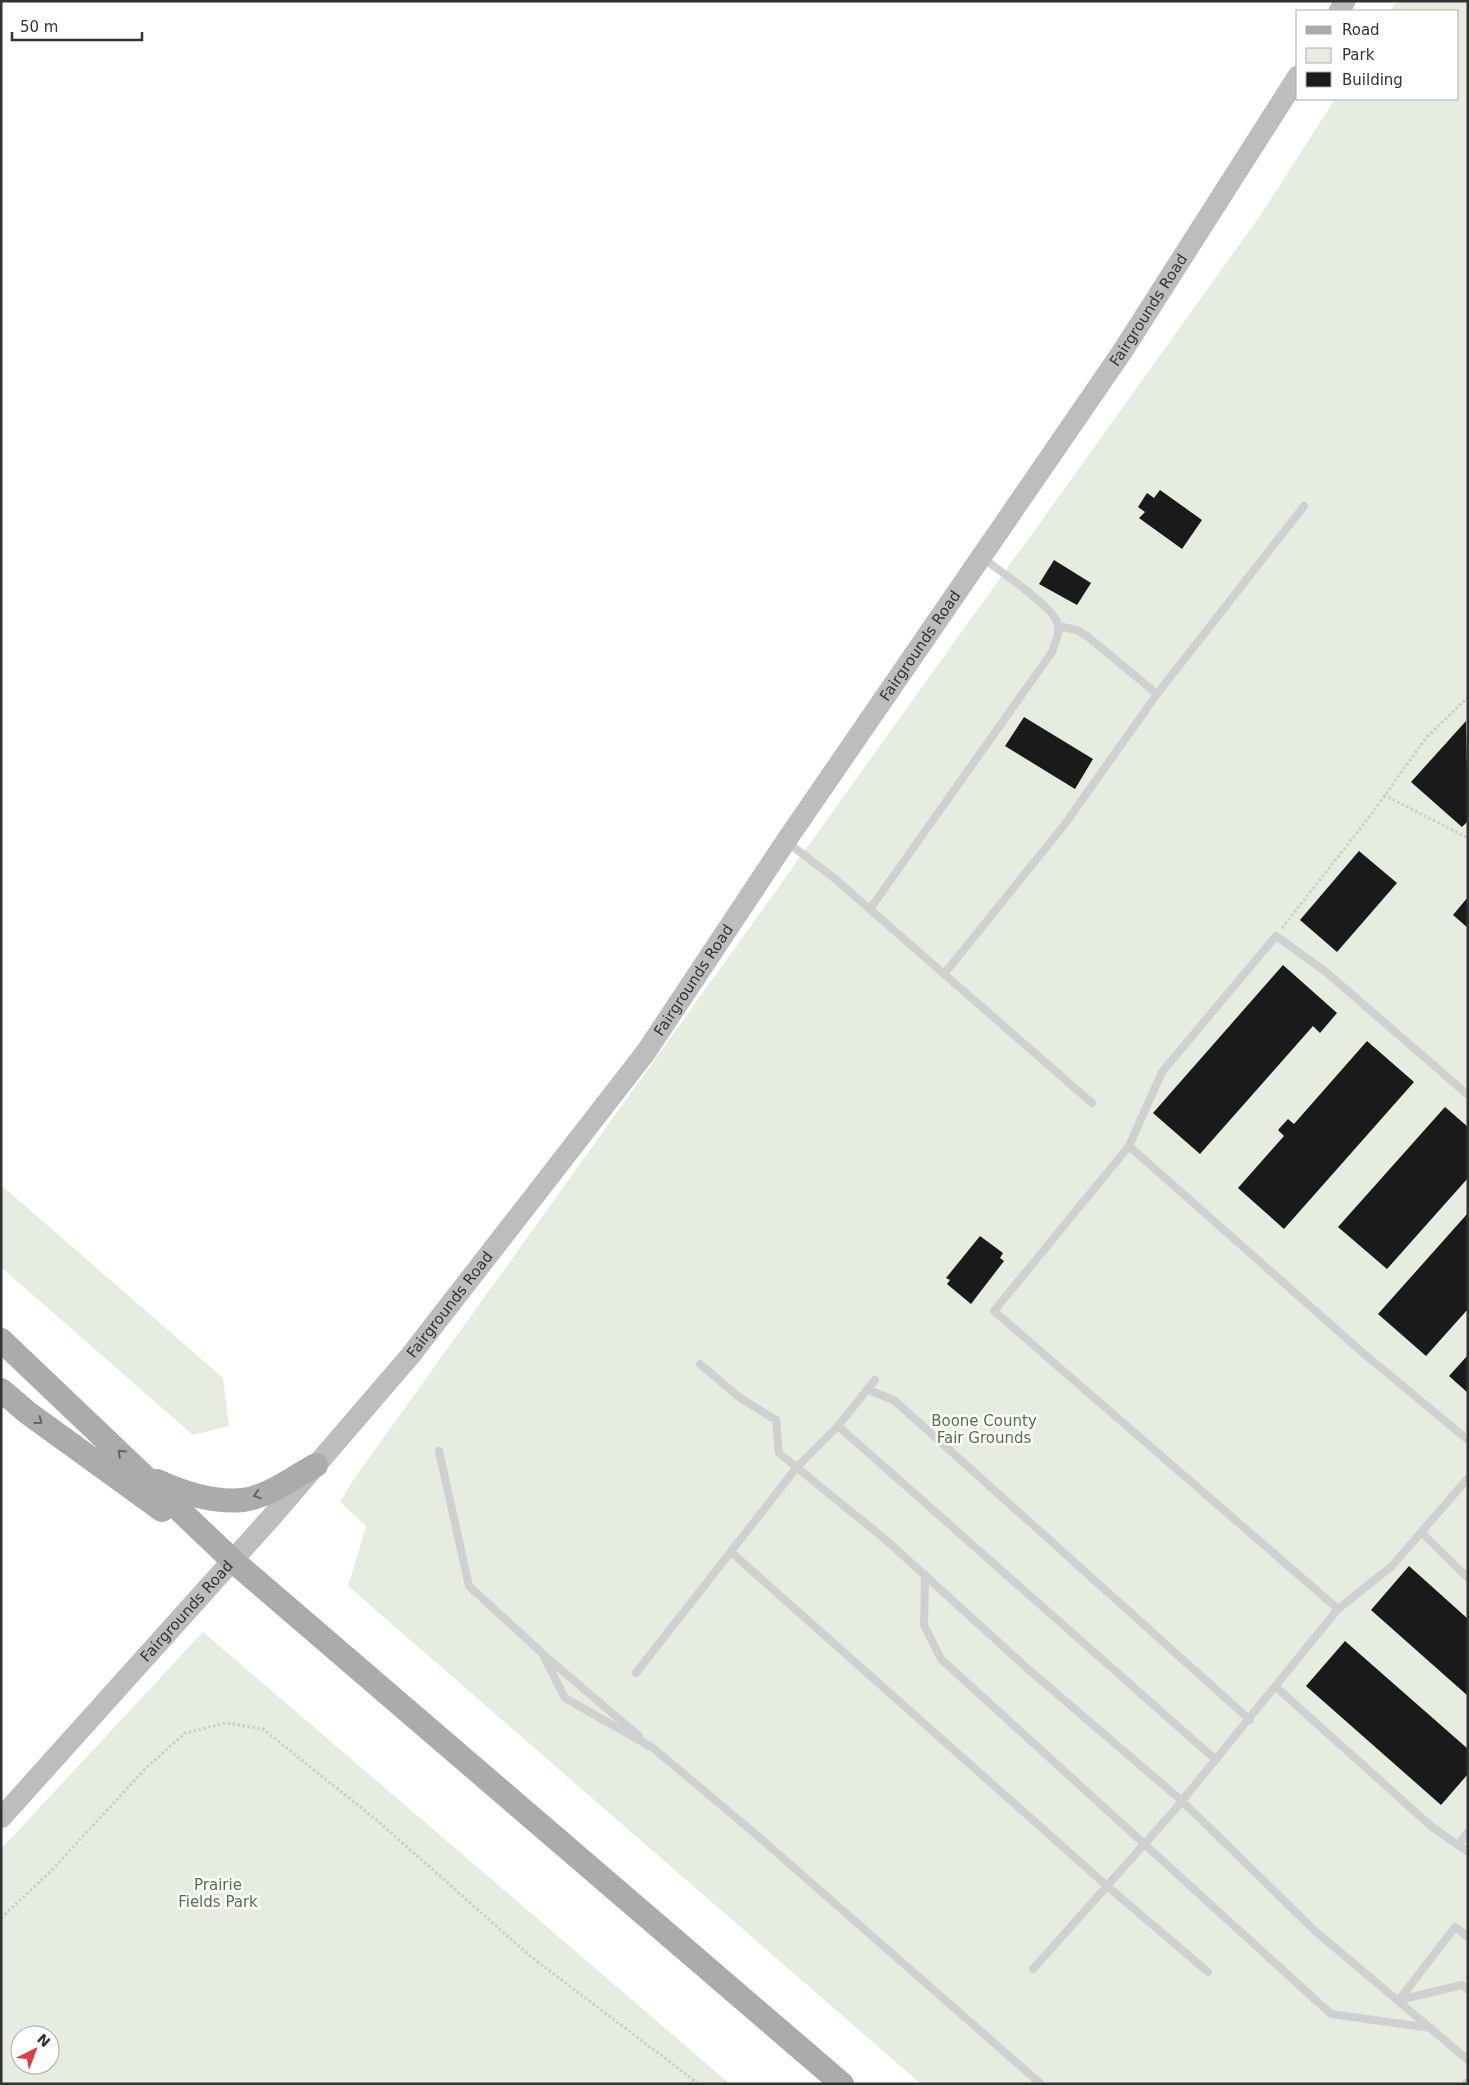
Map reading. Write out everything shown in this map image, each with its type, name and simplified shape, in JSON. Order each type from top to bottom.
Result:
[{"type":"main road","name":"Fairgrounds Road","points":[[1,1818],[232,1560],[410,1356],[646,1052],[786,841],[1122,352],[1296,79]]},
{"type":"main road","points":[[1,1340],[232,1560],[842,2084]]},
{"type":"main road","points":[[1,1390],[28,1413],[232,1560]]},
{"type":"main road","points":[[143,1474],[179,1491],[212,1499],[244,1500],[266,1492],[316,1465]]},
{"type":"lane","points":[[944,974],[1065,824],[1157,694],[1304,506]]},
{"type":"lane","points":[[870,908],[1052,652],[1059,632],[1057,621],[1046,608],[981,556]]},
{"type":"lane","points":[[1058,626],[1077,630],[1086,636],[1157,694]]},
{"type":"lane","points":[[786,841],[870,908],[1092,1103]]},
{"type":"lane","points":[[1338,1609],[994,1311],[1129,1146],[1162,1072],[1276,936],[1326,972],[1468,1095]]},
{"type":"lane","points":[[1129,1146],[1362,1353],[1468,1440]]},
{"type":"lane","points":[[700,1364],[740,1398],[776,1420],[779,1453],[886,1540],[1028,1669],[1182,1801],[1314,1930],[1468,2060]]},
{"type":"lane","points":[[636,1673],[797,1468],[838,1426],[874,1380]]},
{"type":"lane","points":[[867,1390],[895,1401],[1250,1720]]},
{"type":"lane","points":[[838,1426],[1216,1760]]},
{"type":"lane","points":[[438,1451],[469,1586],[542,1653],[752,1831],[1042,2084]]},
{"type":"lane","points":[[1033,1969],[1182,1801],[1250,1720],[1338,1609],[1392,1566],[1468,1478]]},
{"type":"lane","points":[[1422,1532],[1468,1578]]},
{"type":"lane","points":[[731,1552],[1107,1886],[1208,1972]]},
{"type":"lane","points":[[925,1575],[924,1625],[941,1658],[1331,2014],[1431,2028]]},
{"type":"lane","points":[[542,1653],[565,1698],[653,1748]]},
{"type":"lane","points":[[1276,1687],[1432,1827],[1468,1852]]},
{"type":"lane","points":[[1458,1845],[1468,1832]]},
{"type":"lane","points":[[1399,2000],[1455,1926],[1468,1938]]},
{"type":"lane","points":[[1399,2000],[1462,1985],[1468,1990]]},
{"type":"path","points":[[1276,936],[1426,738],[1468,697]]},
{"type":"path","points":[[1384,795],[1468,838]]},
{"type":"path","points":[[1,1918],[51,1871],[145,1768],[185,1733],[226,1723],[263,1729],[379,1822],[530,1956],[699,2084]]},
{"type":"green space","name":"Boone County Fair Grounds","points":[[1397,1],[1468,1],[1468,2084],[921,2084],[348,1586],[366,1526],[340,1502],[354,1479],[1260,216],[1334,100],[1459,100],[1459,10],[1391,10]]},
{"type":"green space","points":[[1,1185],[223,1378],[229,1426],[193,1435],[1,1267]]},
{"type":"green space","name":"Prairie Fields Park","points":[[203,1632],[730,2084],[1,2084],[1,1849]]},
{"type":"building","points":[[1160,490],[1202,520],[1182,549],[1139,518],[1145,512],[1138,507],[1147,493],[1154,498]]},
{"type":"building","points":[[1054,560],[1091,583],[1077,605],[1039,584]]},
{"type":"building","points":[[1024,717],[1093,759],[1075,789],[1005,746]]},
{"type":"building","points":[[1466,721],[1468,821],[1462,827],[1411,782]]},
{"type":"building","points":[[1359,851],[1397,883],[1337,952],[1300,920]]},
{"type":"building","points":[[1468,897],[1468,928],[1453,915]]},
{"type":"building","points":[[1283,965],[1337,1013],[1320,1033],[1313,1026],[1200,1154],[1153,1113]]},
{"type":"building","points":[[1367,1041],[1414,1082],[1284,1229],[1238,1188],[1284,1136],[1278,1130],[1288,1119],[1294,1124]]},
{"type":"building","points":[[1445,1107],[1468,1127],[1468,1178],[1387,1269],[1338,1227]]},
{"type":"building","points":[[1468,1213],[1468,1309],[1426,1356],[1378,1314]]},
{"type":"building","points":[[980,1236],[1003,1253],[1000,1258],[1004,1261],[971,1304],[947,1284],[950,1280],[946,1278]]},
{"type":"building","points":[[1468,1355],[1468,1393],[1449,1376]]},
{"type":"building","points":[[1409,1566],[1468,1619],[1468,1696],[1371,1610]]},
{"type":"building","points":[[1345,1641],[1468,1749],[1468,1774],[1441,1805],[1306,1686]]}]
